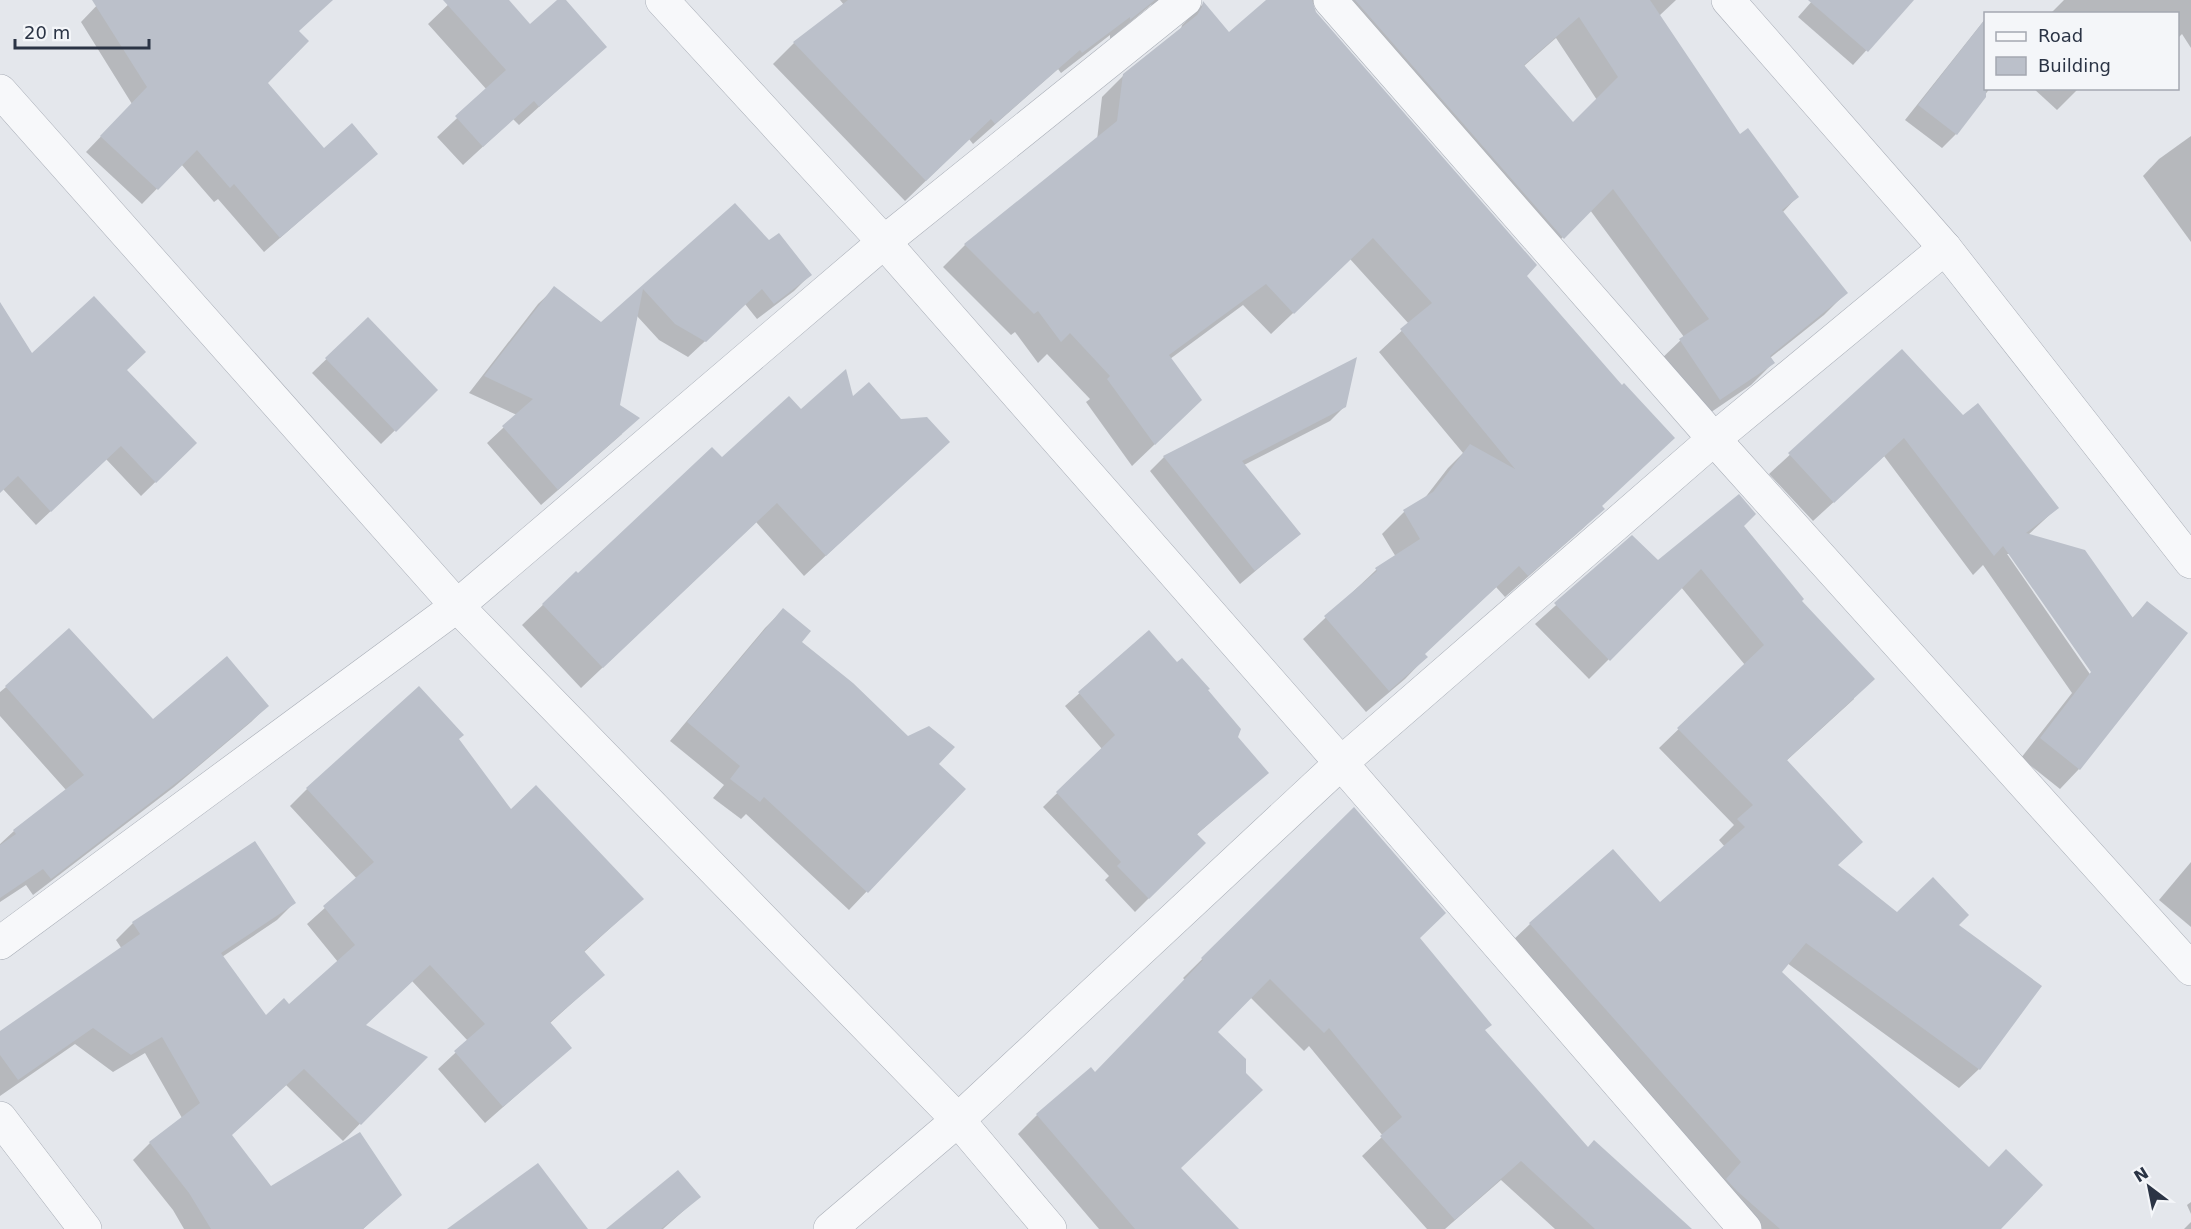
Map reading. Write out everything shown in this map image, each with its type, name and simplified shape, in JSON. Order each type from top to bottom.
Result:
[{"type":"street","points":[[662,0],[884,242],[1341,763],[1745,1229]]},
{"type":"street","points":[[0,943],[458,606],[884,242],[1185,0]]},
{"type":"street","points":[[1330,0],[1714,439],[2191,969]]},
{"type":"street","points":[[1728,0],[1945,248],[2191,562]]},
{"type":"street","points":[[0,91],[458,606],[958,1120],[1050,1229]]},
{"type":"street","points":[[830,1229],[958,1120],[1341,763],[1714,439],[1945,248]]},
{"type":"street","points":[[0,1118],[85,1229]]},
{"type":"building","points":[[92,0],[333,0],[299,31],[309,41],[268,83],[324,148],[352,123],[378,154],[280,238],[234,184],[230,188],[197,150],[158,190],[100,136],[147,87]]},
{"type":"building","points":[[443,0],[509,0],[530,24],[557,0],[566,0],[607,47],[539,107],[534,101],[483,147],[455,116],[506,70]]},
{"type":"building","points":[[848,0],[1155,0],[1082,53],[1080,50],[995,124],[991,119],[926,181],[793,42]]},
{"type":"building","points":[[1266,0],[1312,0],[1316,12],[1537,265],[1527,276],[1622,385],[1624,383],[1675,438],[1602,506],[1605,509],[1528,576],[1519,566],[1425,654],[1428,657],[1389,691],[1324,616],[1377,571],[1375,568],[1420,539],[1403,510],[1433,492],[1470,444],[1515,469],[1400,329],[1432,303],[1373,238],[1294,314],[1266,284],[1169,355],[1202,400],[1155,445],[1107,379],[1110,376],[1070,333],[1061,342],[1038,311],[1034,314],[964,244],[1117,121],[1123,74],[1197,15],[1203,1],[1229,32]]},
{"type":"building","points":[[1355,0],[1650,0],[1740,134],[1748,128],[1799,197],[1782,210],[1848,293],[1770,356],[1775,363],[1720,400],[1679,339],[1709,319],[1613,189],[1564,239]],"holes":[[[1579,17],[1618,77],[1573,122],[1524,65]]]},
{"type":"building","points":[[1808,0],[1914,0],[1868,52]]},
{"type":"building","points":[[1984,21],[1984,90],[1986,90],[1986,97],[1957,135],[1918,105]]},
{"type":"building","points":[[735,203],[769,240],[779,233],[812,275],[774,304],[762,289],[706,342],[675,324],[643,289],[620,405],[640,418],[558,490],[502,426],[533,399],[484,376],[554,286],[601,322]]},
{"type":"building","points":[[94,296],[146,352],[127,370],[197,443],[156,483],[121,446],[51,512],[18,476],[0,493],[0,302],[32,353]]},
{"type":"building","points":[[368,317],[438,390],[396,432],[325,358]]},
{"type":"building","points":[[1902,349],[1963,415],[1978,403],[2059,508],[2026,533],[2085,550],[2133,618],[2147,601],[2188,633],[2080,770],[2040,738],[2091,672],[2003,546],[1994,556],[1904,438],[1834,503],[1788,453]]},
{"type":"building","points":[[1357,357],[1346,407],[1242,461],[1301,534],[1255,571],[1163,456]]},
{"type":"building","points":[[846,369],[853,396],[869,382],[901,419],[927,417],[950,442],[826,556],[777,503],[603,668],[542,604],[712,447],[722,457],[789,396],[801,409]]},
{"type":"building","points":[[1739,494],[1756,514],[1744,526],[1804,599],[1802,601],[1875,679],[1787,760],[1863,842],[1838,865],[1897,912],[1933,877],[1969,915],[1959,925],[2042,986],[1980,1070],[1806,943],[1782,972],[1989,1167],[2006,1149],[2043,1185],[2001,1229],[1780,1229],[1726,1179],[1741,1162],[1529,923],[1613,849],[1660,902],[1745,827],[1737,819],[1753,805],[1677,728],[1764,645],[1701,569],[1610,661],[1554,603],[1632,535],[1658,560]]},
{"type":"building","points":[[783,608],[811,631],[802,642],[853,683],[908,736],[929,726],[955,747],[939,764],[966,789],[868,893],[764,797],[760,802],[730,779],[740,766],[687,722]]},
{"type":"building","points":[[69,628],[153,719],[227,656],[269,706],[193,770],[51,879],[43,869],[0,898],[0,845],[16,834],[13,830],[84,775],[5,686]]},
{"type":"building","points":[[1149,630],[1177,662],[1182,658],[1210,689],[1208,690],[1241,729],[1238,737],[1269,773],[1197,834],[1206,843],[1149,899],[1117,866],[1121,862],[1056,792],[1115,735],[1078,692]]},
{"type":"building","points":[[419,686],[464,735],[459,739],[511,809],[536,785],[644,899],[584,951],[605,975],[550,1022],[572,1048],[503,1107],[454,1051],[485,1024],[430,965],[366,1025],[428,1057],[361,1125],[304,1069],[232,1135],[271,1186],[360,1132],[402,1195],[363,1229],[211,1229],[189,1193],[149,1142],[200,1103],[162,1037],[131,1055],[93,1028],[18,1080],[0,1055],[0,1031],[140,934],[132,922],[255,841],[296,903],[221,953],[266,1015],[284,998],[289,1004],[355,945],[323,906],[374,862],[306,788]]},
{"type":"building","points":[[1354,807],[1446,913],[1420,938],[1492,1025],[1485,1030],[1588,1147],[1594,1140],[1692,1229],[1595,1229],[1521,1161],[1455,1220],[1380,1136],[1402,1117],[1329,1028],[1324,1033],[1270,979],[1218,1032],[1246,1059],[1246,1073],[1263,1090],[1181,1168],[1239,1229],[1135,1229],[1036,1114],[1091,1067],[1095,1072],[1203,960],[1201,958]]},
{"type":"building","points":[[538,1163],[588,1229],[447,1229]]},
{"type":"building","points":[[678,1170],[701,1197],[661,1229],[606,1229]]}]
